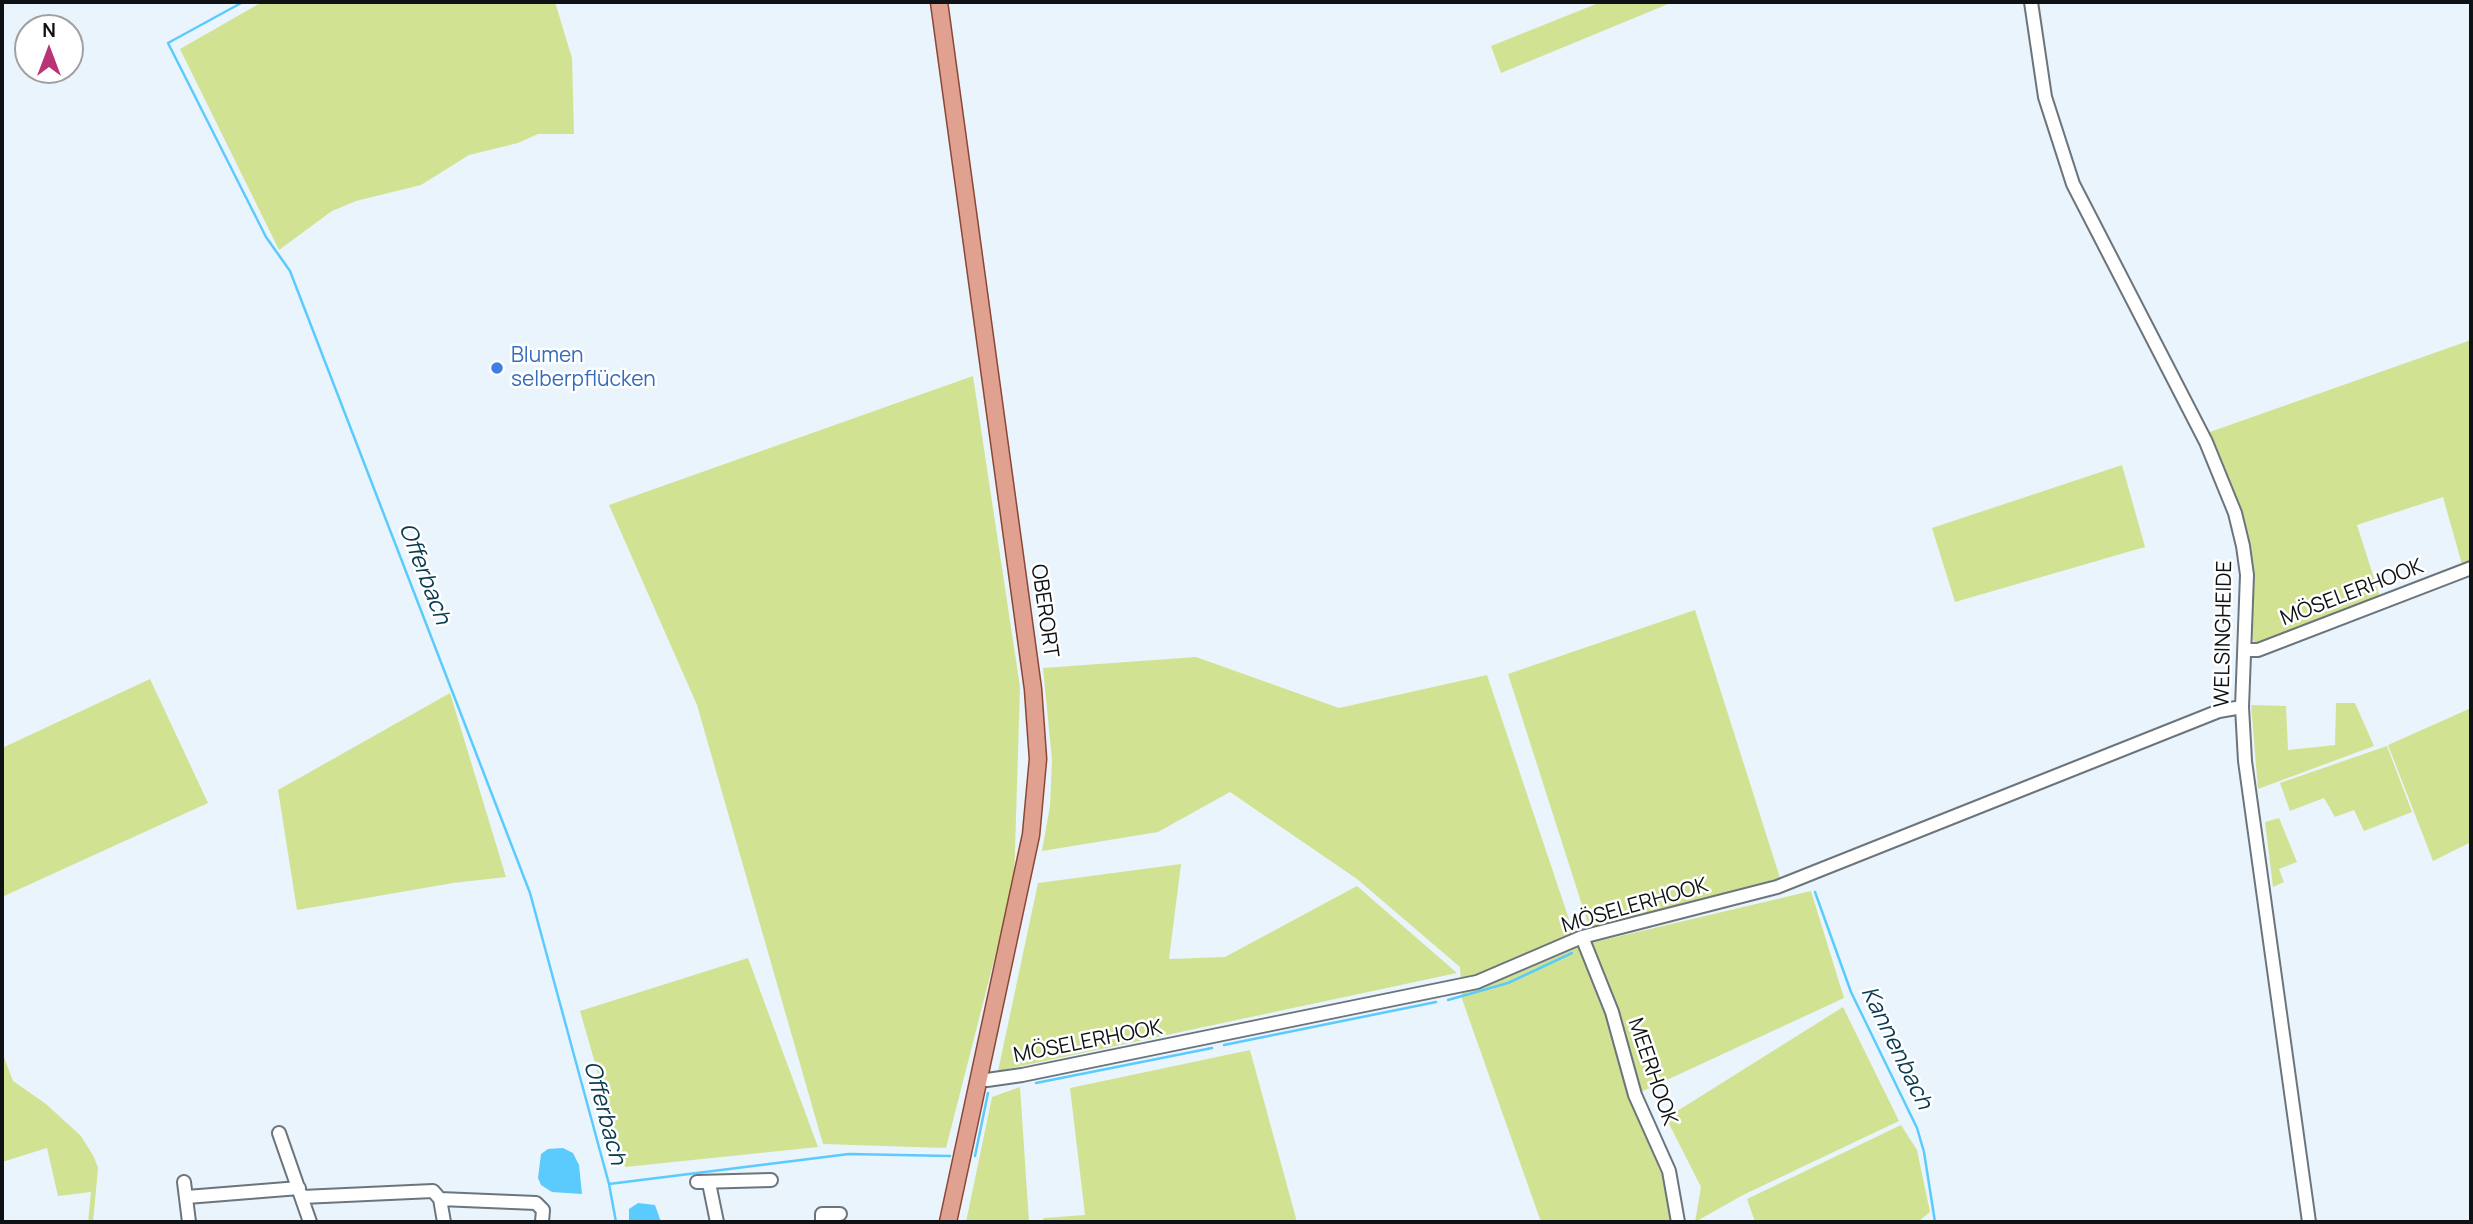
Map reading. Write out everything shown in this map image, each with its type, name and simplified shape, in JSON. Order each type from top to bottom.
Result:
[{"type":"main road","name":"OBERORT","points":[[939,2],[1037,725],[1036,803],[1031,835],[948,1222]]},
{"type":"street","name":"WELSINGHEIDE","points":[[2031,2],[2045,97],[2073,184],[2206,442],[2235,513],[2246,560],[2242,707],[2249,796],[2309,1222]]},
{"type":"street","name":"MÖSELERHOOK","points":[[2245,650],[2258,650],[2471,568]]},
{"type":"street","name":"MÖSELERHOOK","points":[[979,1078],[987,1080],[1022,1075],[1477,982],[1582,937],[1777,887],[2220,710],[2242,707]]},
{"type":"street","name":"MEERHOOK","points":[[1582,937],[1612,1012],[1635,1095],[1669,1171],[1678,1222]]},
{"type":"street","points":[[279,1133],[310,1222]]},
{"type":"street","points":[[717,1222],[703,1183],[771,1180]]},
{"type":"street","points":[[184,1182],[188,1222]]},
{"type":"street","points":[[187,1197],[301,1192],[433,1191],[440,1199],[444,1222]]},
{"type":"street","points":[[440,1199],[536,1203],[541,1207],[542,1222]]},
{"type":"street","points":[[822,1222],[822,1214],[840,1213]]},
{"type":"green space","points":[[262,2],[555,2],[572,58],[574,134],[538,134],[518,143],[469,155],[421,185],[356,201],[332,211],[279,250],[180,49]]},
{"type":"green space","points":[[1601,2],[1673,2],[1501,73],[1491,46]]},
{"type":"green space","points":[[2471,340],[2471,564],[2463,568],[2443,497],[2357,525],[2381,600],[2256,645],[2250,635],[2251,576],[2207,433]]},
{"type":"green space","points":[[973,376],[1020,687],[1014,882],[946,1148],[823,1144],[697,705],[609,505]]},
{"type":"green space","points":[[2122,465],[2145,547],[1955,602],[1932,528]]},
{"type":"green space","points":[[1695,610],[1780,878],[1590,930],[1508,674]]},
{"type":"green space","points":[[1196,657],[1339,708],[1487,675],[1578,946],[1811,891],[1844,998],[1630,1097],[1662,1175],[1671,1222],[1541,1222],[1462,999],[1460,967],[1357,879],[1230,792],[1158,832],[1042,851],[1050,806],[1052,760],[1043,668]]},
{"type":"green space","points":[[150,679],[208,803],[2,897],[2,748]]},
{"type":"green space","points":[[450,693],[506,877],[453,883],[297,910],[278,790]]},
{"type":"green space","points":[[2336,703],[2355,703],[2374,746],[2258,789],[2251,705],[2286,706],[2288,750],[2335,745]]},
{"type":"green space","points":[[2471,708],[2471,842],[2433,861],[2388,745]]},
{"type":"green space","points":[[2387,746],[2412,812],[2364,831],[2354,810],[2335,817],[2324,798],[2290,811],[2280,783]]},
{"type":"green space","points":[[2279,818],[2297,862],[2279,869],[2284,882],[2273,887],[2265,822]]},
{"type":"green space","points":[[1181,864],[1169,959],[1225,957],[1357,886],[1457,973],[998,1071],[1038,883]]},
{"type":"green space","points":[[748,958],[818,1147],[625,1167],[580,1011]]},
{"type":"green space","points":[[1843,1007],[1899,1121],[1743,1195],[1695,1222],[1701,1187],[1666,1118]]},
{"type":"green space","points":[[1250,1050],[1297,1222],[1044,1222],[1043,1218],[1085,1215],[1070,1088]]},
{"type":"green space","points":[[2,1052],[13,1081],[46,1104],[81,1136],[94,1157],[98,1168],[93,1222],[88,1222],[91,1192],[58,1196],[47,1148],[2,1162]]},
{"type":"green space","points":[[1020,1087],[1029,1222],[966,1222],[992,1097]]},
{"type":"green space","points":[[1901,1125],[1917,1150],[1930,1212],[1918,1222],[1755,1222],[1747,1199]]},
{"type":"water","points":[[563,1148],[573,1153],[579,1165],[582,1194],[552,1192],[541,1185],[538,1178],[541,1154],[548,1149]]},
{"type":"water","points":[[638,1203],[655,1205],[661,1222],[629,1222],[629,1209]]},
{"type":"waterway","name":"Offerbach","points":[[243,2],[168,43],[266,237],[290,271],[530,893],[609,1184],[616,1222]]},
{"type":"waterway","name":"Kannenbach","points":[[1815,892],[1851,992],[1917,1128],[1924,1152],[1935,1222]]},
{"type":"waterway","points":[[1448,1000],[1508,983],[1572,953]]},
{"type":"waterway","points":[[1224,1045],[1436,1002]]},
{"type":"waterway","points":[[1036,1083],[1212,1048]]},
{"type":"waterway","points":[[975,1156],[988,1093]]},
{"type":"waterway","points":[[609,1184],[849,1154],[950,1156]]},
{"type":"place","name":"Blumen selberpflücken","points":[[497,368]]}]
